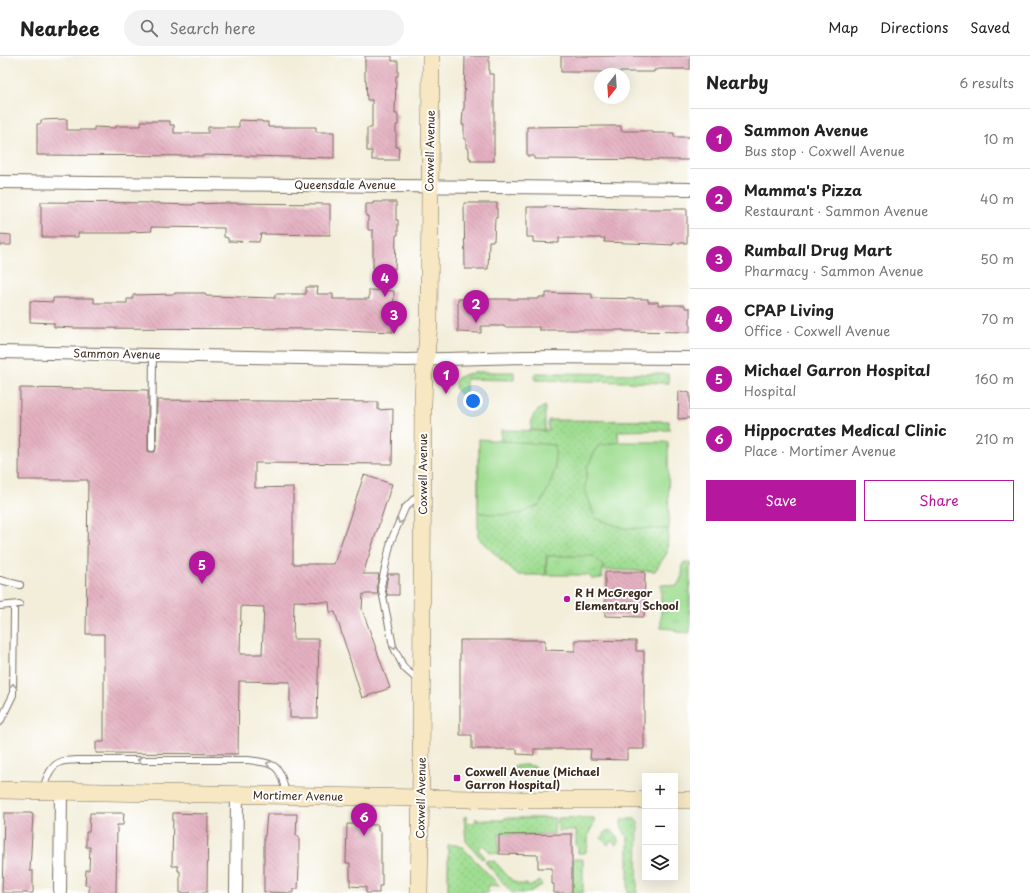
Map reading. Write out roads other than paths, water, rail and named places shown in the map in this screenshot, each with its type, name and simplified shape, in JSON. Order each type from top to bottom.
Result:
[{"type":"main road","name":"Coxwell Avenue","points":[[419,893],[421,797],[423,404],[430,325],[431,56]]},
{"type":"main road","name":"Mortimer Avenue","points":[[0,790],[526,800],[642,800]]},
{"type":"main road","points":[[678,800],[690,800]]},
{"type":"street","name":"Queensdale Avenue","points":[[0,182],[690,189]]},
{"type":"street","name":"Sammon Avenue","points":[[0,352],[398,360],[526,357],[690,358]]},
{"type":"street","points":[[60,893],[61,792]]},
{"type":"street","points":[[236,893],[237,795]]},
{"type":"lane","points":[[152,448],[153,354]]},
{"type":"lane","points":[[421,684],[404,668],[393,646],[381,586],[391,541],[405,508],[422,490]]},
{"type":"lane","points":[[0,580],[20,585]]},
{"type":"lane","points":[[0,606],[19,604]]},
{"type":"lane","points":[[0,722],[13,695],[14,610]]},
{"type":"lane","points":[[43,792],[46,779],[54,766],[60,762],[78,760],[248,760],[270,763],[277,768],[283,781],[287,796]]},
{"type":"place","name":"CPAP Living","points":[[385,297]]},
{"type":"place","name":"Mamma's Pizza","points":[[476,323]]},
{"type":"place","name":"Rumball Drug Mart","points":[[394,334]]},
{"type":"place","name":"Sammon Avenue","points":[[446,394]]},
{"type":"place","name":"Michael Garron Hospital","points":[[202,584]]},
{"type":"place","name":"R H McGregor Elementary School","points":[[567,599]]},
{"type":"place","name":"Coxwell Avenue (Michael Garron Hospital)","points":[[457,778]]},
{"type":"place","name":"Hippocrates Medical Clinic","points":[[364,836]]}]
